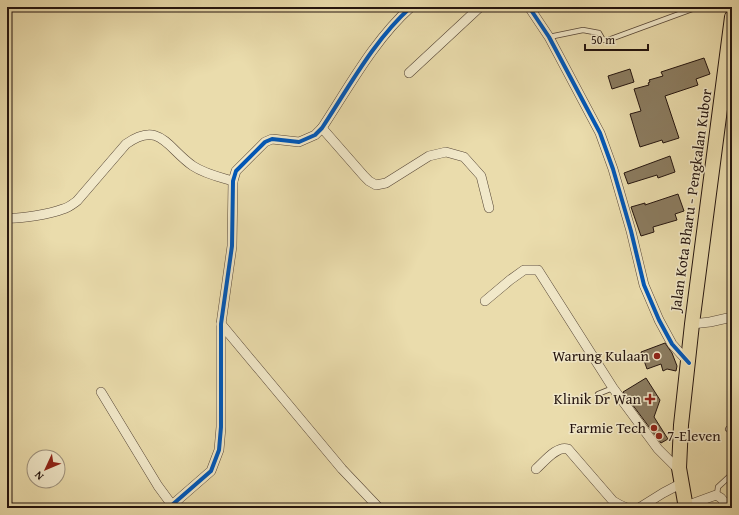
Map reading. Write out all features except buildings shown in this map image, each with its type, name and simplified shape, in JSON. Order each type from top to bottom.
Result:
[{"type":"main road","name":"Jalan Kota Bharu - Pengkalan Kubor","points":[[686,507],[681,477],[681,425],[692,324],[732,16]]},
{"type":"street","points":[[101,392],[172,507],[206,476],[217,456],[221,427],[221,324],[232,246],[233,181],[236,171],[265,142],[272,139],[299,142],[315,135],[322,128],[384,36],[396,21],[411,7]]},
{"type":"street","points":[[409,73],[480,7]]},
{"type":"street","points":[[530,7],[541,27],[549,37],[600,133],[613,169],[625,210],[644,285],[658,320],[672,344],[688,363]]},
{"type":"street","points":[[322,128],[364,176],[376,185],[392,180],[428,156],[446,152],[464,157],[481,176],[489,208]]},
{"type":"street","points":[[7,218],[24,217],[63,210],[77,201],[126,144],[146,134],[158,137],[192,166],[203,172],[233,181]]},
{"type":"street","points":[[485,301],[524,270],[538,270],[613,388],[658,449],[681,477],[663,493],[639,508]]},
{"type":"street","points":[[692,324],[732,317]]},
{"type":"street","points":[[221,324],[342,469],[379,508]]},
{"type":"street","points":[[536,469],[558,450],[564,448],[568,449],[612,501],[627,508]]},
{"type":"street","points":[[686,507],[717,495],[729,508]]},
{"type":"lane","points":[[549,37],[583,30],[599,33],[603,40],[608,40],[698,7]]},
{"type":"lane","points":[[598,394],[613,388]]},
{"type":"lane","points":[[717,495],[718,487],[732,474]]},
{"type":"cycle path","points":[[173,508],[172,505],[211,471],[219,450],[221,427],[221,324],[232,246],[233,181],[236,171],[265,142],[272,139],[299,142],[315,135],[322,128],[352,80],[385,34],[411,7]]},
{"type":"cycle path","points":[[530,7],[549,37],[600,133],[613,169],[631,231],[644,285],[659,320],[672,344],[689,363]]},
{"type":"place","name":"Warung Kulaan","points":[[657,356]]},
{"type":"place","name":"Klinik Dr Wan","points":[[650,399]]},
{"type":"place","name":"Farmie Tech","points":[[654,428]]},
{"type":"place","name":"7-Eleven","points":[[659,436]]}]
